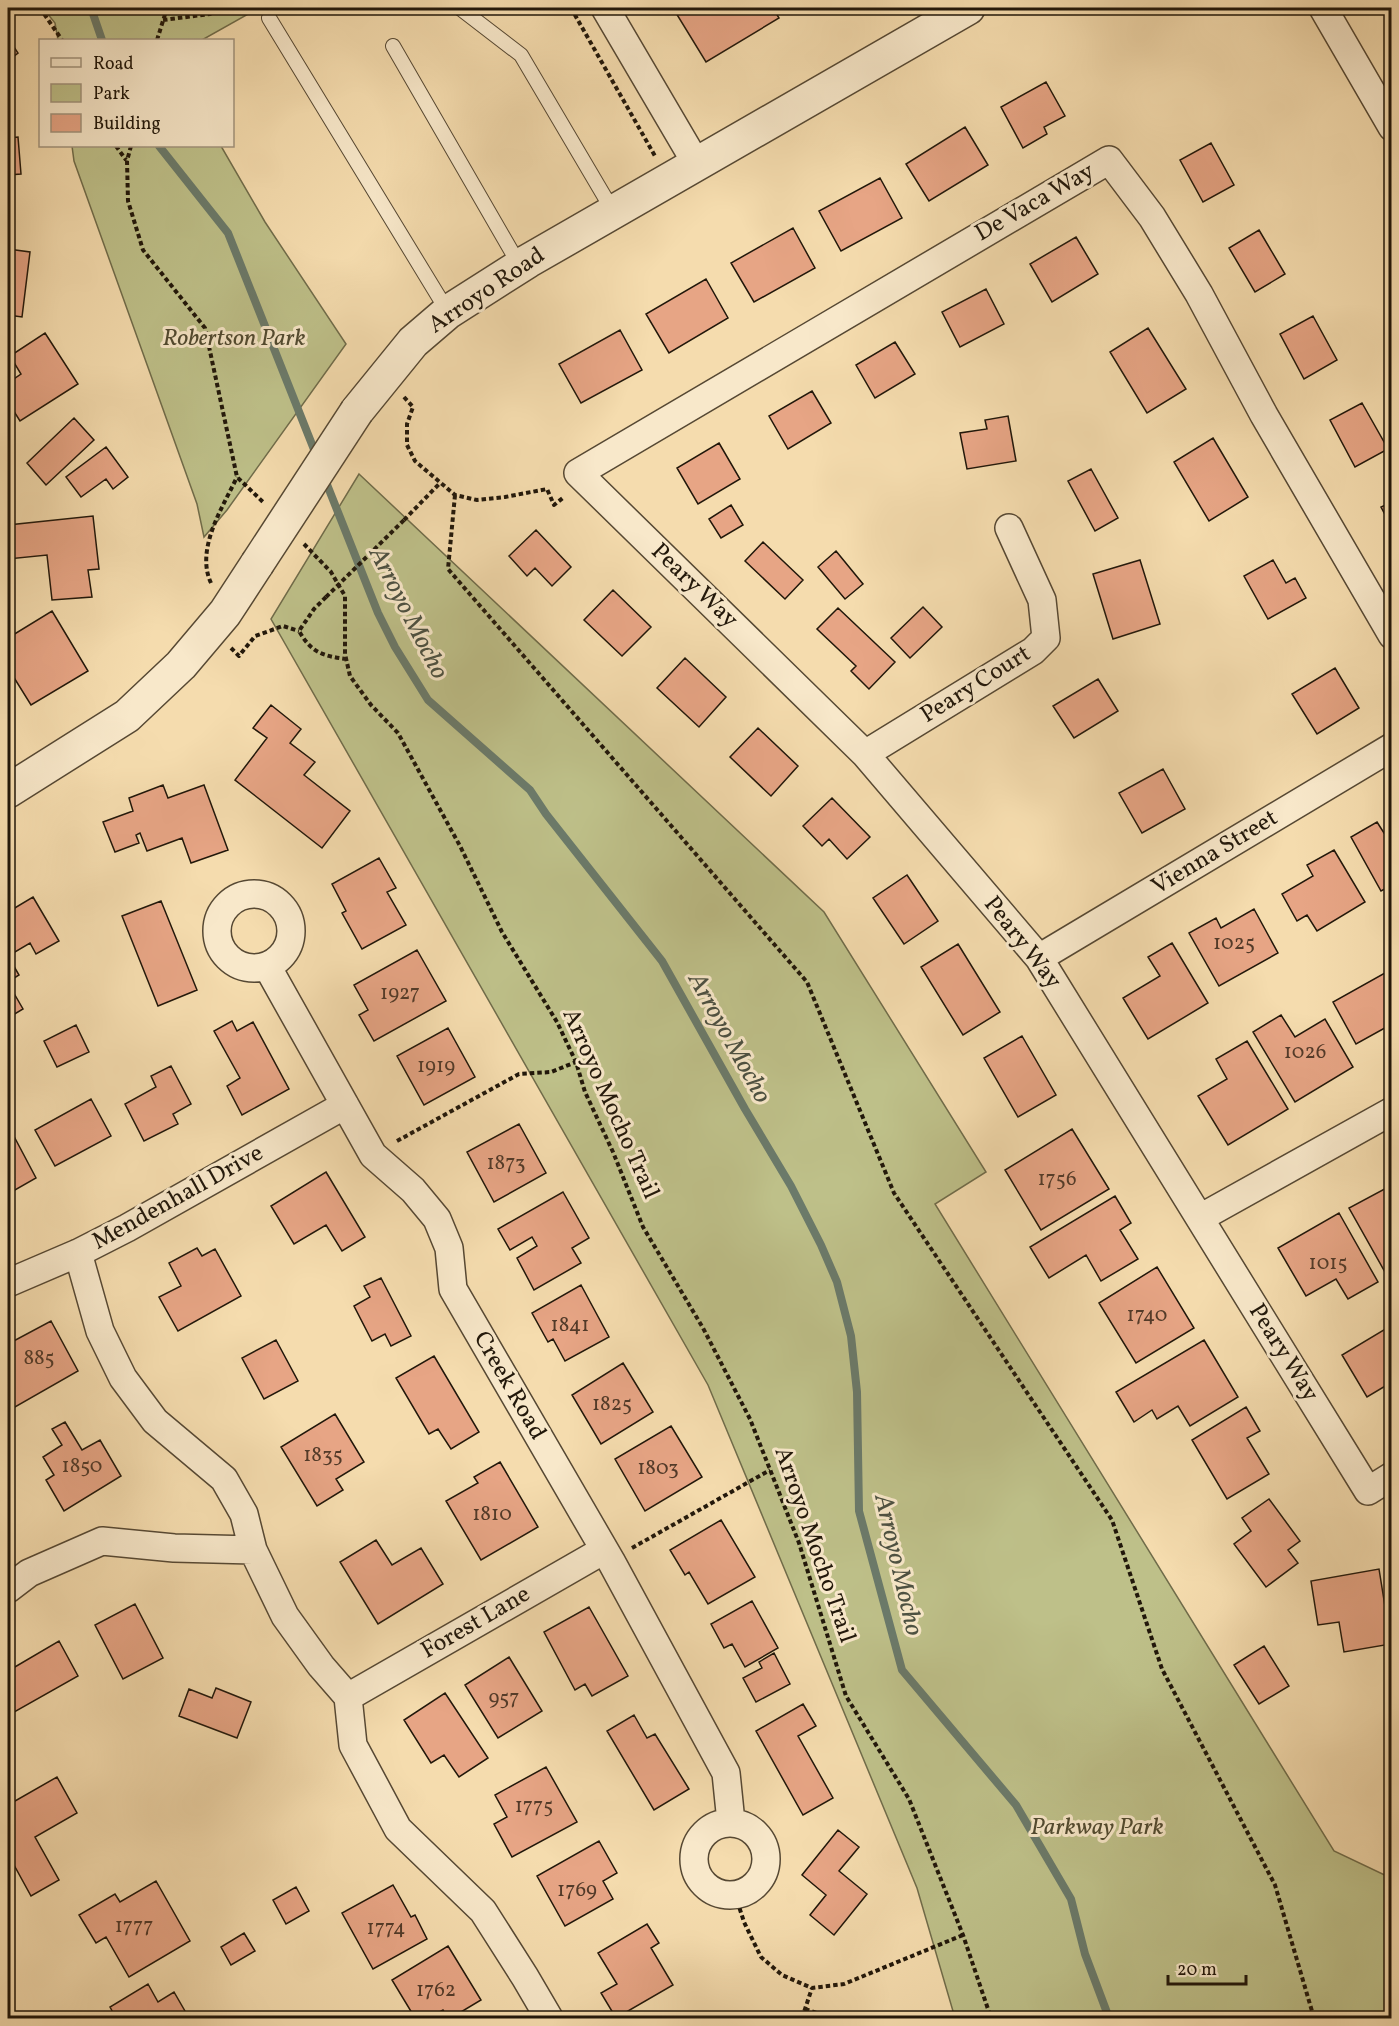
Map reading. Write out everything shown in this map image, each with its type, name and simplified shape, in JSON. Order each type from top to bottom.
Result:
[{"type":"street","points":[[605,8],[696,163]]},
{"type":"street","name":"Arroyo Road","points":[[8,791],[127,716],[181,665],[218,622],[357,411],[414,342],[448,312],[520,266],[696,163],[968,8]]},
{"type":"street","points":[[1323,8],[1392,127]]},
{"type":"street","name":"De Vaca Way","points":[[581,476],[1109,160],[1152,217],[1199,294],[1264,415],[1392,635]]},
{"type":"street","name":"Peary Way","points":[[581,476],[865,754],[1039,958],[1368,1491],[1392,1476]]},
{"type":"street","name":"Peary Court","points":[[865,754],[1033,651],[1046,638],[1042,600],[1009,528]]},
{"type":"street","name":"Vienna Street","points":[[1039,958],[1392,747]]},
{"type":"street","name":"Creek Road","points":[[267,966],[373,1155],[413,1190],[437,1219],[449,1248],[453,1289],[607,1555],[726,1773],[731,1822]]},
{"type":"street","name":"Mendenhall Drive","points":[[8,1283],[78,1253],[127,1228],[345,1105]]},
{"type":"street","points":[[1200,1218],[1392,1111]]},
{"type":"street","points":[[78,1253],[100,1331],[123,1378],[155,1421],[224,1479],[244,1514],[253,1550],[285,1616],[321,1666],[348,1696],[353,1745],[398,1829],[483,1911],[549,2019]]},
{"type":"street","points":[[8,1589],[28,1573],[102,1541],[174,1548],[253,1550]]},
{"type":"street","name":"Forest Lane","points":[[348,1696],[607,1555]]},
{"type":"street","points":[[731,1822],[748,1827],[760,1838],[766,1854],[765,1871],[755,1885],[740,1894],[735,1894],[723,1894],[709,1888],[699,1877],[694,1862],[696,1847],[704,1834],[717,1825],[731,1822]]},
{"type":"lane","points":[[461,9],[520,55],[613,212]]},
{"type":"lane","points":[[269,18],[448,312]]},
{"type":"lane","points":[[393,46],[520,266]]},
{"type":"path","points":[[40,8],[61,39]]},
{"type":"path","points":[[157,39],[167,8]]},
{"type":"path","points":[[163,20],[210,14],[221,8]]},
{"type":"path","points":[[571,8],[646,137],[668,180]]},
{"type":"path","points":[[117,147],[127,161]]},
{"type":"path","points":[[131,147],[127,161],[128,201],[142,250],[205,328],[237,477],[264,504]]},
{"type":"path","points":[[385,377],[413,407],[406,424],[407,445],[415,460],[455,495],[477,500],[547,489],[554,505],[581,476]]},
{"type":"path","points":[[237,477],[207,546],[206,572],[218,622],[239,656],[255,636],[283,626],[299,631],[308,647],[333,657],[346,659]]},
{"type":"path","points":[[299,631],[314,609],[440,483]]},
{"type":"path","points":[[455,495],[448,569],[807,982],[894,1193],[1112,1520],[1162,1669],[1275,1884],[1314,2019]]},
{"type":"path","name":"Arroyo Mocho Trail","points":[[298,538],[331,572],[345,596],[346,659],[350,676],[371,705],[398,733],[460,846],[502,932],[557,1023],[576,1062],[585,1092],[613,1152],[643,1227],[703,1328],[745,1409],[799,1543],[846,1696],[909,1799],[963,1935],[991,2019]]},
{"type":"path","points":[[373,1155],[519,1074],[551,1072],[576,1062]]},
{"type":"path","points":[[607,1555],[770,1470]]},
{"type":"path","points":[[735,1894],[744,1922],[761,1957],[782,1975],[812,1988],[844,1984],[963,1935]]},
{"type":"path","points":[[802,2019],[812,1988]]},
{"type":"path","points":[[805,2009],[832,2019]]},
{"type":"green space","points":[[43,8],[259,8],[204,39],[58,39],[55,23]]},
{"type":"green space","name":"Robertson Park","points":[[72,147],[222,147],[265,222],[346,344],[227,510],[204,537],[197,504],[74,161]]},
{"type":"green space","name":"Parkway Park","points":[[359,474],[824,912],[986,1172],[935,1204],[1334,1851],[1391,1878],[1391,2018],[955,2018],[917,1888],[708,1385],[271,619]]},
{"type":"building","points":[[685,8],[773,8],[779,18],[706,62],[676,13]]},
{"type":"building","points":[[8,38],[18,53],[8,61]]},
{"type":"building","points":[[1046,82],[1065,116],[1044,127],[1047,134],[1023,148],[1001,107]]},
{"type":"building","points":[[965,127],[988,165],[929,201],[906,164]]},
{"type":"building","points":[[18,137],[21,174],[8,175],[8,138]]},
{"type":"building","points":[[1211,143],[1234,185],[1203,202],[1180,160]]},
{"type":"building","points":[[880,178],[902,218],[841,251],[819,211]]},
{"type":"building","points":[[793,228],[815,268],[754,302],[731,263]]},
{"type":"building","points":[[1259,230],[1285,274],[1255,292],[1229,248]]},
{"type":"building","points":[[1076,237],[1098,274],[1052,302],[1030,264]]},
{"type":"building","points":[[8,249],[30,252],[22,317],[8,315]]},
{"type":"building","points":[[706,279],[728,318],[669,353],[646,314]]},
{"type":"building","points":[[986,289],[1004,324],[960,347],[942,312]]},
{"type":"building","points":[[1313,316],[1337,360],[1304,379],[1280,334]]},
{"type":"building","points":[[1148,328],[1186,389],[1147,413],[1110,352]]},
{"type":"building","points":[[620,330],[642,370],[581,403],[559,364]]},
{"type":"building","points":[[45,333],[78,384],[20,421],[8,402],[8,383],[21,374],[10,356]]},
{"type":"building","points":[[895,342],[915,374],[875,398],[856,365]]},
{"type":"building","points":[[812,391],[831,423],[788,449],[769,416]]},
{"type":"building","points":[[1362,403],[1388,449],[1355,467],[1330,420]]},
{"type":"building","points":[[1008,416],[1016,461],[967,469],[960,433],[987,429],[985,420]]},
{"type":"building","points":[[74,418],[94,440],[46,485],[27,463]]},
{"type":"building","points":[[1213,438],[1248,497],[1209,521],[1174,462]]},
{"type":"building","points":[[719,443],[740,479],[698,504],[677,468]]},
{"type":"building","points":[[106,447],[128,477],[113,489],[106,479],[81,497],[66,477]]},
{"type":"building","points":[[1091,469],[1118,518],[1095,531],[1068,481]]},
{"type":"building","points":[[1392,502],[1392,528],[1381,507]]},
{"type":"building","points":[[731,505],[743,525],[721,538],[709,519]]},
{"type":"building","points":[[93,516],[99,569],[88,570],[92,597],[52,600],[47,555],[8,559],[8,525]]},
{"type":"building","points":[[536,530],[571,567],[552,586],[535,568],[527,576],[509,556]]},
{"type":"building","points":[[763,542],[803,580],[785,599],[745,561]]},
{"type":"building","points":[[836,551],[863,584],[845,599],[818,567]]},
{"type":"building","points":[[1140,560],[1160,624],[1113,639],[1093,574]]},
{"type":"building","points":[[1273,560],[1286,583],[1295,578],[1306,598],[1268,619],[1244,576]]},
{"type":"building","points":[[613,590],[651,627],[622,656],[584,620]]},
{"type":"building","points":[[923,607],[942,627],[910,658],[891,638]]},
{"type":"building","points":[[838,608],[895,662],[869,689],[851,671],[856,666],[817,629]]},
{"type":"building","points":[[52,611],[88,671],[31,705],[8,668],[8,638]]},
{"type":"building","points":[[685,658],[726,697],[699,727],[657,688]]},
{"type":"building","points":[[1335,668],[1359,708],[1317,734],[1292,694]]},
{"type":"building","points":[[1098,679],[1118,711],[1074,738],[1053,706]]},
{"type":"building","points":[[271,705],[301,729],[290,743],[315,762],[304,775],[350,811],[322,848],[235,780],[267,738],[253,728]]},
{"type":"building","points":[[758,728],[798,766],[771,796],[730,757]]},
{"type":"building","points":[[1163,769],[1185,809],[1142,833],[1119,793]]},
{"type":"building","points":[[163,785],[168,798],[204,785],[228,850],[191,863],[182,838],[147,851],[140,833],[136,835],[139,843],[115,852],[103,822],[133,811],[129,798]]},
{"type":"building","points":[[832,798],[870,837],[847,859],[829,839],[822,846],[803,826]]},
{"type":"building","points":[[1377,822],[1384,833],[1392,829],[1392,885],[1381,891],[1351,837]]},
{"type":"building","points":[[1334,850],[1365,902],[1317,931],[1307,915],[1297,921],[1282,894],[1313,876],[1307,865]]},
{"type":"building","points":[[379,858],[396,888],[387,892],[406,925],[362,949],[342,913],[346,911],[332,884]]},
{"type":"building","points":[[907,875],[938,921],[904,944],[873,898]]},
{"type":"building","points":[[33,897],[59,941],[36,954],[30,943],[8,956],[8,912]]},
{"type":"building","points":[[161,901],[197,990],[158,1006],[122,916]]},
{"type":"building","points":[[1254,909],[1278,953],[1219,986],[1189,933],[1216,918],[1221,928]]},
{"type":"building","points":[[1172,943],[1208,1003],[1148,1039],[1123,998],[1160,976],[1148,957]]},
{"type":"building","points":[[958,944],[1000,1012],[963,1035],[921,967]]},
{"type":"building","points":[[417,950],[446,1001],[374,1041],[359,1015],[368,1010],[354,985]]},
{"type":"building","points":[[8,956],[19,975],[8,982]]},
{"type":"building","points":[[1392,969],[1392,1024],[1356,1044],[1333,1002]]},
{"type":"building","points":[[8,983],[23,1009],[8,1018]]},
{"type":"building","points":[[1281,1015],[1295,1037],[1325,1019],[1353,1067],[1295,1102],[1253,1032]]},
{"type":"building","points":[[232,1021],[237,1031],[253,1022],[289,1089],[242,1115],[227,1086],[240,1078],[214,1031]]},
{"type":"building","points":[[76,1025],[89,1052],[57,1067],[44,1041]]},
{"type":"building","points":[[448,1028],[475,1077],[424,1105],[397,1056]]},
{"type":"building","points":[[1022,1036],[1056,1095],[1018,1117],[984,1058]]},
{"type":"building","points":[[1247,1041],[1288,1109],[1228,1145],[1198,1096],[1227,1079],[1216,1059]]},
{"type":"building","points":[[171,1066],[191,1104],[173,1114],[178,1124],[144,1141],[125,1104],[156,1087],[151,1076]]},
{"type":"building","points":[[91,1099],[111,1136],[55,1166],[35,1130]]},
{"type":"building","points":[[519,1124],[546,1173],[494,1202],[467,1152]]},
{"type":"building","points":[[8,1125],[36,1178],[8,1194]]},
{"type":"building","points":[[1072,1129],[1109,1189],[1041,1230],[1005,1170]]},
{"type":"building","points":[[326,1172],[365,1237],[342,1251],[326,1225],[294,1244],[271,1206]]},
{"type":"building","points":[[1392,1185],[1392,1281],[1390,1281],[1349,1208]]},
{"type":"building","points":[[563,1192],[589,1238],[572,1248],[581,1263],[534,1290],[517,1258],[537,1246],[532,1237],[510,1250],[498,1229]]},
{"type":"building","points":[[1115,1196],[1131,1223],[1120,1230],[1138,1259],[1101,1281],[1086,1255],[1049,1278],[1030,1247]]},
{"type":"building","points":[[1339,1213],[1378,1282],[1348,1299],[1336,1279],[1306,1296],[1278,1248]]},
{"type":"building","points":[[197,1248],[202,1256],[215,1249],[241,1296],[178,1331],[159,1297],[181,1286],[169,1263]]},
{"type":"building","points":[[1157,1267],[1194,1328],[1136,1363],[1099,1303]]},
{"type":"building","points":[[381,1278],[411,1336],[391,1346],[385,1334],[372,1341],[354,1306],[370,1297],[364,1286]]},
{"type":"building","points":[[581,1285],[609,1337],[565,1361],[553,1339],[548,1342],[532,1313]]},
{"type":"building","points":[[51,1321],[78,1371],[8,1411],[8,1344]]},
{"type":"building","points":[[1392,1325],[1392,1382],[1367,1397],[1342,1355]]},
{"type":"building","points":[[276,1340],[298,1381],[264,1399],[242,1358]]},
{"type":"building","points":[[1204,1340],[1238,1397],[1190,1426],[1178,1406],[1157,1419],[1152,1410],[1134,1422],[1116,1392]]},
{"type":"building","points":[[434,1356],[479,1432],[451,1449],[438,1429],[429,1434],[396,1378]]},
{"type":"building","points":[[623,1363],[653,1412],[601,1444],[572,1395]]},
{"type":"building","points":[[1246,1407],[1260,1431],[1247,1438],[1269,1474],[1227,1499],[1192,1440]]},
{"type":"building","points":[[335,1414],[364,1462],[336,1479],[343,1490],[317,1506],[281,1447]]},
{"type":"building","points":[[65,1422],[82,1450],[100,1440],[121,1476],[64,1511],[46,1480],[54,1475],[43,1457],[62,1445],[52,1429]]},
{"type":"building","points":[[671,1426],[702,1477],[645,1511],[615,1459]]},
{"type":"building","points":[[500,1462],[538,1527],[481,1560],[446,1501],[478,1483],[474,1477]]},
{"type":"building","points":[[1269,1499],[1300,1541],[1288,1550],[1298,1563],[1266,1587],[1234,1544],[1251,1531],[1242,1518]]},
{"type":"building","points":[[721,1520],[755,1577],[708,1604],[689,1572],[685,1575],[670,1550]]},
{"type":"building","points":[[376,1540],[392,1565],[421,1548],[443,1584],[378,1624],[340,1562]]},
{"type":"building","points":[[1379,1569],[1391,1644],[1344,1652],[1339,1622],[1318,1625],[1311,1581]]},
{"type":"building","points":[[752,1601],[778,1648],[745,1667],[732,1644],[724,1648],[711,1624]]},
{"type":"building","points":[[135,1604],[163,1658],[123,1679],[95,1625]]},
{"type":"building","points":[[589,1607],[628,1676],[592,1696],[585,1684],[575,1690],[544,1632]]},
{"type":"building","points":[[59,1641],[78,1676],[9,1715],[8,1671]]},
{"type":"building","points":[[1264,1646],[1289,1686],[1259,1704],[1234,1665]]},
{"type":"building","points":[[774,1653],[790,1684],[756,1702],[743,1678],[762,1668],[759,1662]]},
{"type":"building","points":[[509,1657],[542,1711],[498,1738],[465,1685]]},
{"type":"building","points":[[216,1688],[251,1702],[237,1738],[179,1716],[189,1689],[212,1698]]},
{"type":"building","points":[[445,1693],[488,1758],[459,1777],[444,1755],[431,1763],[404,1720]]},
{"type":"building","points":[[803,1704],[816,1726],[798,1736],[833,1798],[803,1815],[756,1731]]},
{"type":"building","points":[[634,1715],[647,1738],[655,1734],[689,1789],[654,1810],[607,1731]]},
{"type":"building","points":[[546,1767],[577,1822],[512,1857],[494,1824],[507,1817],[495,1795]]},
{"type":"building","points":[[57,1777],[77,1813],[35,1837],[59,1880],[31,1896],[8,1854],[8,1805]]},
{"type":"building","points":[[838,1830],[859,1847],[839,1871],[867,1894],[834,1935],[810,1915],[826,1895],[802,1875]]},
{"type":"building","points":[[599,1841],[617,1873],[603,1881],[613,1899],[565,1926],[537,1876]]},
{"type":"building","points":[[156,1881],[190,1941],[129,1977],[106,1937],[96,1943],[79,1915],[115,1894],[120,1902]]},
{"type":"building","points":[[393,1885],[411,1917],[415,1915],[427,1939],[373,1969],[342,1913]]},
{"type":"building","points":[[296,1887],[309,1911],[286,1924],[273,1900]]},
{"type":"building","points":[[647,1924],[659,1943],[651,1948],[673,1985],[616,2018],[601,1993],[617,1984],[598,1953]]},
{"type":"building","points":[[244,1933],[255,1951],[231,1965],[221,1947]]},
{"type":"building","points":[[448,1946],[481,2000],[451,2018],[448,2018],[443,2010],[428,2018],[415,2018],[392,1980]]},
{"type":"building","points":[[148,1984],[158,2002],[174,1992],[189,2018],[116,2018],[110,2007]]},
{"type":"waterway","name":"Arroyo Mocho","points":[[91,8],[102,39]]},
{"type":"waterway","name":"Arroyo Mocho","points":[[160,147],[228,233],[317,457]]},
{"type":"waterway","name":"Arroyo Mocho","points":[[324,477],[378,613],[395,647],[428,700],[530,790],[546,814],[662,961],[791,1186],[837,1282],[851,1336],[857,1392],[859,1511],[902,1670],[1016,1805],[1071,1899],[1085,1954],[1109,2018]]}]
